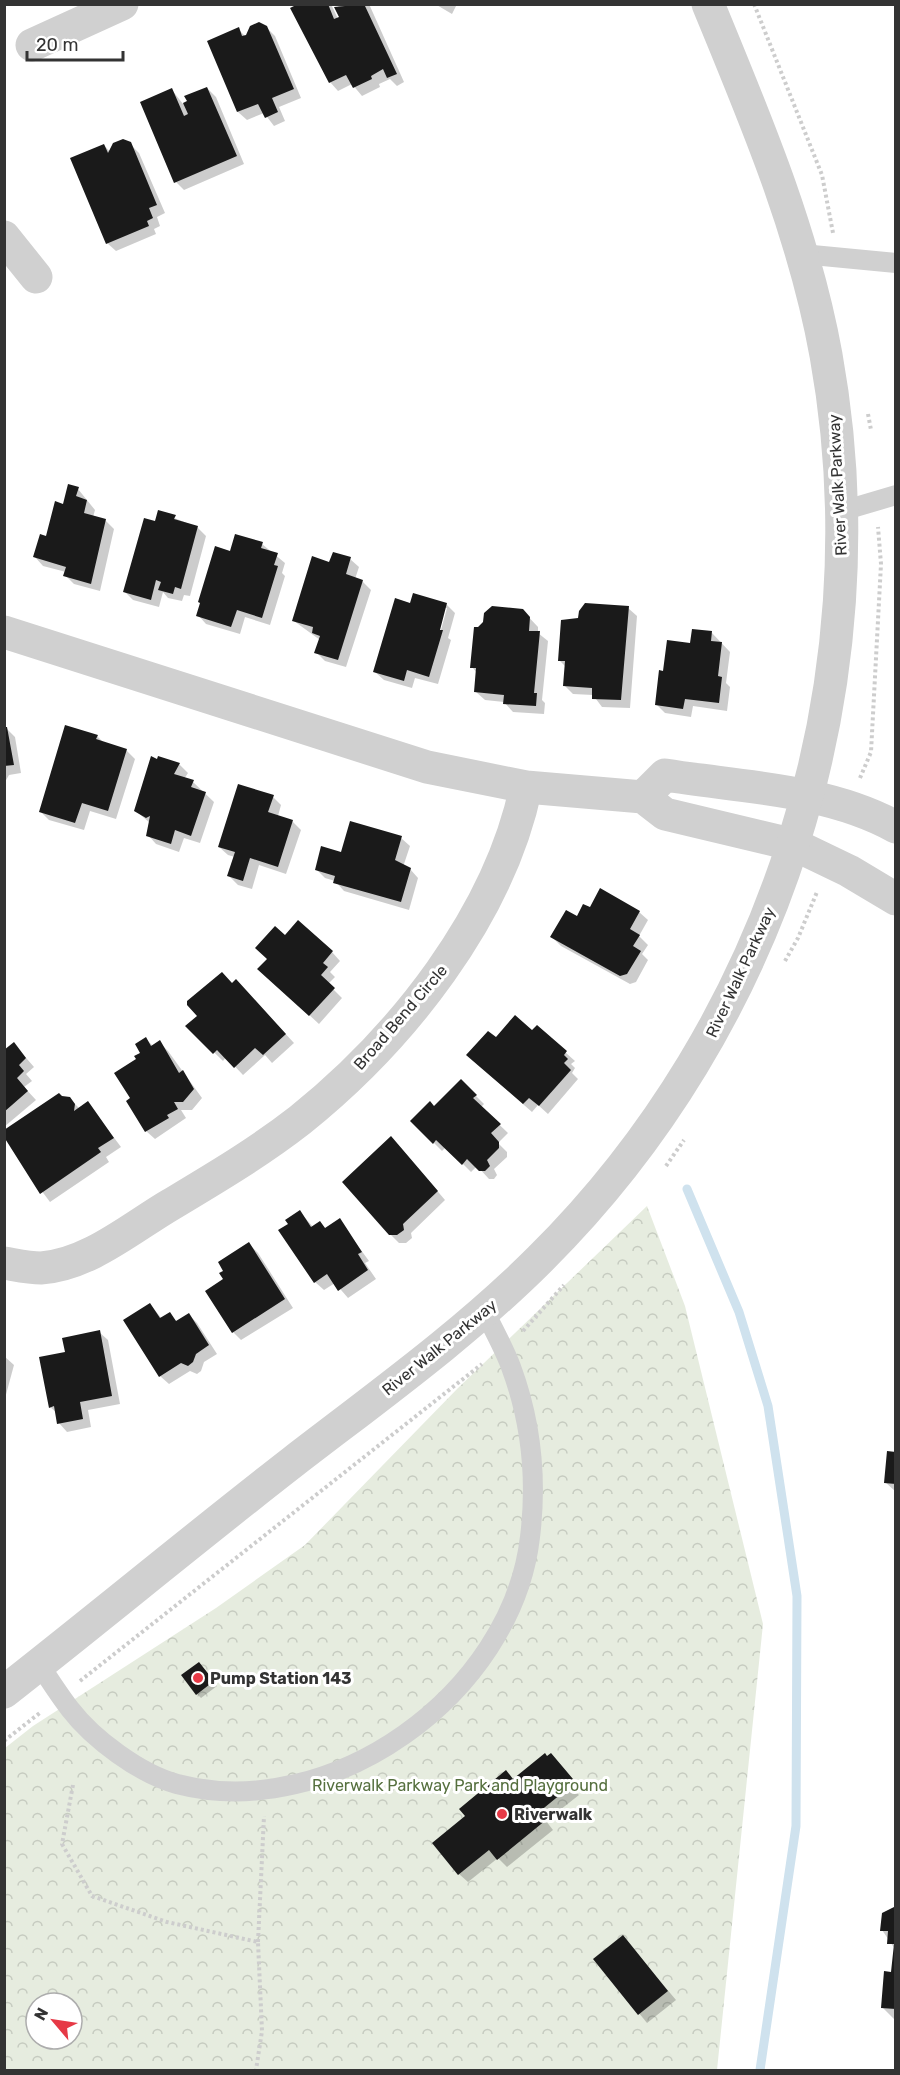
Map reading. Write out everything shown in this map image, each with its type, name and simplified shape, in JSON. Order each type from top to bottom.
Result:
[{"type":"street","points":[[32,45],[122,4]]},
{"type":"street","name":"River Walk Parkway","points":[[4,1692],[484,1310],[543,1256],[595,1199],[638,1146],[712,1035],[754,949],[795,845],[823,730],[837,635],[842,511],[837,444],[826,354],[802,254],[757,122],[708,4]]},
{"type":"street","points":[[4,237],[36,277]]},
{"type":"street","points":[[4,632],[427,767],[526,787],[643,797],[665,814],[795,845],[829,861],[896,899]]},
{"type":"street","points":[[643,797],[665,775],[806,796],[849,808],[896,827]]},
{"type":"street","name":"Broad Bend Circle","points":[[4,1263],[41,1268],[85,1256],[251,1156],[300,1119],[344,1080],[386,1038],[449,959],[498,876],[520,818],[526,787]]},
{"type":"lane","points":[[802,254],[896,263]]},
{"type":"lane","points":[[842,511],[896,495]]},
{"type":"lane","points":[[39,1664],[78,1717],[108,1746],[131,1762],[175,1784],[224,1792],[282,1787],[312,1780],[369,1758],[419,1725],[460,1685],[494,1639],[516,1590],[530,1539],[533,1480],[527,1422],[511,1366],[484,1310]]},
{"type":"path","points":[[754,4],[822,175],[838,257]]},
{"type":"path","points":[[867,409],[871,432]]},
{"type":"path","points":[[849,808],[871,752],[881,564],[876,501]]},
{"type":"path","points":[[781,969],[798,938],[829,861]]},
{"type":"path","points":[[660,1172],[676,1154],[687,1133]]},
{"type":"path","points":[[4,1741],[528,1327],[567,1282]]},
{"type":"path","points":[[73,1785],[62,1844],[93,1896],[167,1922],[258,1942]]},
{"type":"path","points":[[256,2070],[262,2031],[258,1942],[264,1816]]},
{"type":"green space","name":"Riverwalk Parkway Park and Playground","points":[[647,1206],[685,1306],[763,1624],[717,2070],[5,2070],[5,1748],[33,1726],[216,1608],[305,1545],[458,1388]]},
{"type":"building","points":[[298,4],[328,4],[334,19],[339,17],[334,7],[367,4],[365,6],[397,74],[387,78],[383,69],[371,76],[372,79],[353,88],[346,75],[329,83],[290,8]]},
{"type":"building","points":[[259,22],[267,26],[294,89],[272,98],[278,112],[265,118],[258,104],[237,112],[207,41],[239,27],[242,36],[246,35],[250,26]]},
{"type":"building","points":[[207,87],[237,156],[174,183],[140,102],[172,88],[184,116],[188,114],[183,103],[187,101],[184,96]]},
{"type":"building","points":[[123,139],[131,142],[157,205],[149,208],[153,218],[147,221],[149,226],[106,244],[70,158],[104,144],[108,153],[113,143]]},
{"type":"building","points":[[68,484],[79,487],[76,496],[87,500],[84,513],[106,519],[91,584],[63,576],[66,567],[33,557],[40,534],[46,536],[55,501],[63,504]]},
{"type":"building","points":[[158,510],[176,515],[174,519],[198,526],[181,589],[175,587],[173,594],[158,590],[161,582],[156,580],[151,600],[123,592],[144,518],[155,521]]},
{"type":"building","points":[[235,534],[263,542],[261,548],[278,553],[274,565],[278,566],[262,618],[237,610],[231,627],[196,616],[215,546],[230,551]]},
{"type":"building","points":[[333,552],[351,557],[346,574],[363,580],[338,660],[314,653],[320,636],[312,633],[313,627],[292,621],[312,556],[329,562]]},
{"type":"building","points":[[413,593],[447,603],[440,630],[443,630],[429,677],[407,670],[404,681],[373,672],[395,598],[410,603]]},
{"type":"building","points":[[585,603],[629,606],[621,700],[592,699],[592,688],[563,686],[565,661],[558,661],[561,620],[578,618],[579,611]]},
{"type":"building","points":[[492,606],[523,609],[530,617],[529,631],[540,631],[534,693],[537,693],[536,706],[503,704],[504,695],[474,692],[476,668],[470,668],[474,627],[478,627],[483,622],[484,613]]},
{"type":"building","points":[[692,629],[712,631],[711,641],[722,642],[718,676],[722,677],[719,703],[685,699],[683,709],[655,705],[659,670],[663,671],[667,640],[690,643]]},
{"type":"building","points":[[65,725],[98,735],[96,739],[127,749],[108,811],[82,803],[75,823],[39,812]]},
{"type":"building","points":[[4,727],[7,727],[14,765],[4,766]]},
{"type":"building","points":[[151,756],[180,763],[174,774],[194,780],[191,787],[206,792],[191,836],[175,830],[171,844],[146,836],[150,816],[146,818],[134,811]]},
{"type":"building","points":[[238,784],[274,795],[268,812],[293,820],[278,867],[250,858],[243,881],[227,876],[235,852],[218,847]]},
{"type":"building","points":[[350,821],[402,836],[395,860],[411,868],[401,902],[333,883],[335,876],[315,870],[321,846],[341,852]]},
{"type":"building","points":[[600,888],[640,911],[630,929],[640,935],[633,946],[641,951],[627,974],[620,976],[550,937],[566,910],[577,916],[583,904],[590,907]]},
{"type":"building","points":[[298,920],[333,951],[323,963],[328,967],[321,975],[335,988],[309,1016],[257,969],[267,959],[255,948],[275,926],[285,935]]},
{"type":"building","points":[[222,972],[232,983],[236,979],[286,1034],[263,1055],[255,1048],[234,1068],[217,1050],[213,1054],[185,1026],[197,1016],[187,1005],[187,1001]]},
{"type":"building","points":[[515,1015],[532,1030],[537,1025],[567,1051],[564,1055],[568,1059],[564,1063],[571,1070],[539,1106],[529,1098],[523,1104],[466,1055],[488,1031],[496,1037]]},
{"type":"building","points":[[146,1037],[151,1046],[160,1040],[179,1073],[183,1070],[194,1089],[183,1102],[174,1102],[178,1109],[167,1115],[169,1118],[145,1132],[126,1101],[130,1098],[114,1073],[136,1059],[134,1056],[140,1053],[135,1044]]},
{"type":"building","points":[[14,1042],[26,1058],[19,1065],[24,1071],[17,1078],[28,1091],[4,1112],[4,1050]]},
{"type":"building","points":[[461,1079],[477,1095],[473,1098],[501,1124],[491,1133],[499,1142],[499,1148],[487,1160],[490,1166],[485,1171],[479,1171],[467,1159],[462,1165],[436,1140],[433,1144],[410,1121],[430,1101],[434,1106]]},
{"type":"building","points":[[59,1093],[70,1097],[75,1104],[74,1111],[88,1101],[114,1138],[98,1148],[101,1152],[40,1194],[4,1137],[4,1130]]},
{"type":"building","points":[[391,1136],[438,1191],[403,1224],[404,1230],[397,1235],[389,1235],[342,1182]]},
{"type":"building","points":[[300,1210],[311,1227],[320,1221],[325,1228],[340,1218],[362,1252],[358,1254],[368,1270],[338,1291],[327,1274],[314,1283],[278,1230],[288,1224],[285,1220]]},
{"type":"building","points":[[249,1242],[285,1299],[232,1333],[205,1291],[223,1279],[219,1273],[223,1271],[218,1262]]},
{"type":"building","points":[[150,1303],[160,1318],[170,1312],[176,1321],[189,1313],[209,1345],[196,1354],[193,1362],[188,1366],[181,1363],[159,1377],[123,1320]]},
{"type":"building","points":[[100,1330],[112,1396],[80,1402],[83,1419],[57,1424],[54,1406],[49,1408],[39,1357],[65,1352],[62,1338]]},
{"type":"building","points":[[887,1451],[896,1452],[896,1484],[884,1483]]},
{"type":"building","name":"Pump Station 143","points":[[199,1662],[214,1681],[196,1695],[181,1675]]},
{"type":"building","name":"Riverwalk","points":[[545,1753],[547,1756],[551,1753],[573,1779],[569,1782],[572,1785],[539,1812],[546,1820],[497,1860],[489,1850],[458,1875],[432,1843],[465,1816],[459,1809],[506,1770],[513,1779]]},
{"type":"building","points":[[896,1906],[896,2009],[881,2008],[884,1971],[891,1972],[894,1944],[887,1944],[888,1931],[880,1931],[882,1913]]},
{"type":"building","points":[[623,1935],[668,1991],[638,2015],[593,1959]]},
{"type":"waterway","points":[[687,1189],[739,1312],[768,1406],[797,1596],[796,1826],[760,2070]]},
{"type":"place","name":"Pump Station 143","points":[[198,1678]]},
{"type":"place","name":"Riverwalk","points":[[502,1814]]}]
